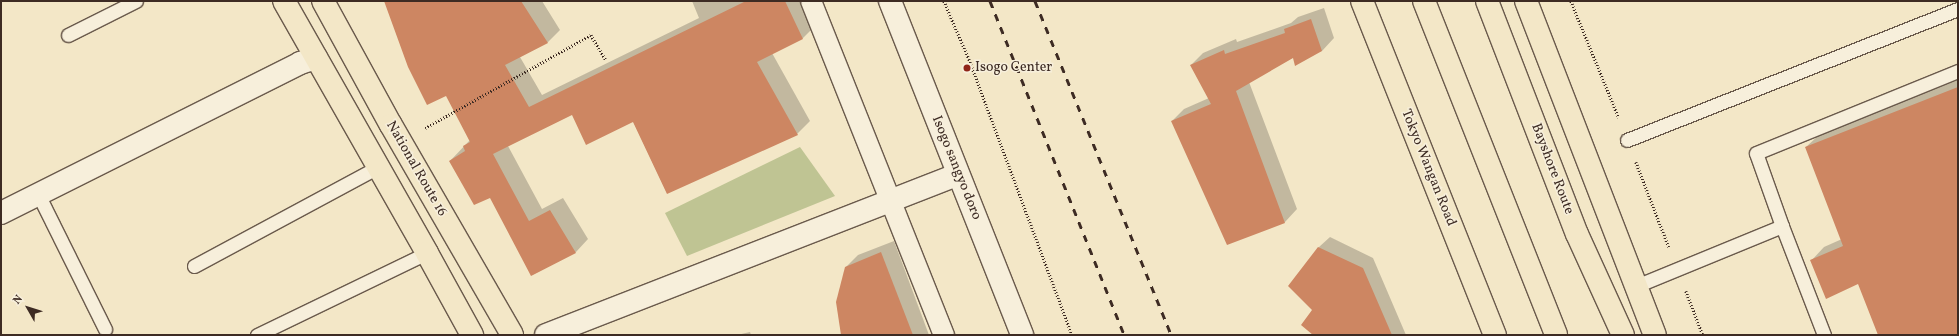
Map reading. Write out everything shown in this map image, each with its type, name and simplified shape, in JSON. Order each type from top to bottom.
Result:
[{"type":"highway","points":[[284,1],[472,335]]},
{"type":"highway","name":"National Route 16","points":[[323,1],[391,125],[512,335]]},
{"type":"highway","name":"Tokyo Wangan Road","points":[[1362,1],[1495,335]]},
{"type":"highway","points":[[1424,1],[1556,335]]},
{"type":"highway","name":"Bayshore Route","points":[[1487,1],[1578,234],[1623,335]]},
{"type":"highway","points":[[1526,1],[1655,335]]},
{"type":"street","points":[[811,1],[944,335]]},
{"type":"street","name":"Isogo sangyo doro","points":[[890,1],[1022,335]]},
{"type":"street","points":[[1,213],[300,63],[316,58]]},
{"type":"street","points":[[546,335],[958,174]]},
{"type":"lane","points":[[68,36],[136,1]]},
{"type":"lane","points":[[1627,140],[1958,9]]},
{"type":"lane","points":[[1824,335],[1756,153],[1958,71]]},
{"type":"lane","points":[[194,266],[378,167]]},
{"type":"lane","points":[[38,194],[105,328]]},
{"type":"lane","points":[[1636,286],[1782,226]]},
{"type":"lane","points":[[257,335],[427,254]]},
{"type":"path","points":[[944,1],[969,59],[1072,335]]},
{"type":"path","points":[[1571,1],[1703,335]]},
{"type":"path","points":[[424,128],[591,35],[606,60]]},
{"type":"green space","points":[[800,147],[835,196],[687,256],[665,213]]},
{"type":"building","points":[[384,1],[521,1],[548,43],[505,65],[529,107],[746,1],[785,1],[803,39],[757,62],[798,135],[667,194],[633,122],[586,145],[572,115],[493,154],[529,221],[550,210],[576,253],[531,276],[490,198],[474,205],[449,161],[465,151],[463,146],[470,142],[446,96],[427,105],[408,67]]},
{"type":"building","points":[[1311,19],[1322,51],[1295,66],[1293,58],[1236,91],[1285,223],[1227,245],[1171,121],[1211,104],[1190,65],[1224,50],[1225,54],[1285,33],[1284,29]]},
{"type":"building","points":[[1958,87],[1958,335],[1878,335],[1858,284],[1826,299],[1810,260],[1843,246],[1805,147]]},
{"type":"building","points":[[1318,247],[1363,268],[1392,335],[1313,335],[1301,325],[1312,310],[1288,286]]},
{"type":"building","points":[[881,252],[913,335],[841,335],[836,302],[845,267]]},
{"type":"railway","points":[[990,1],[1124,335]]},
{"type":"railway","points":[[1035,1],[1171,335]]},
{"type":"place","name":"Isogo Center","points":[[967,68]]}]
